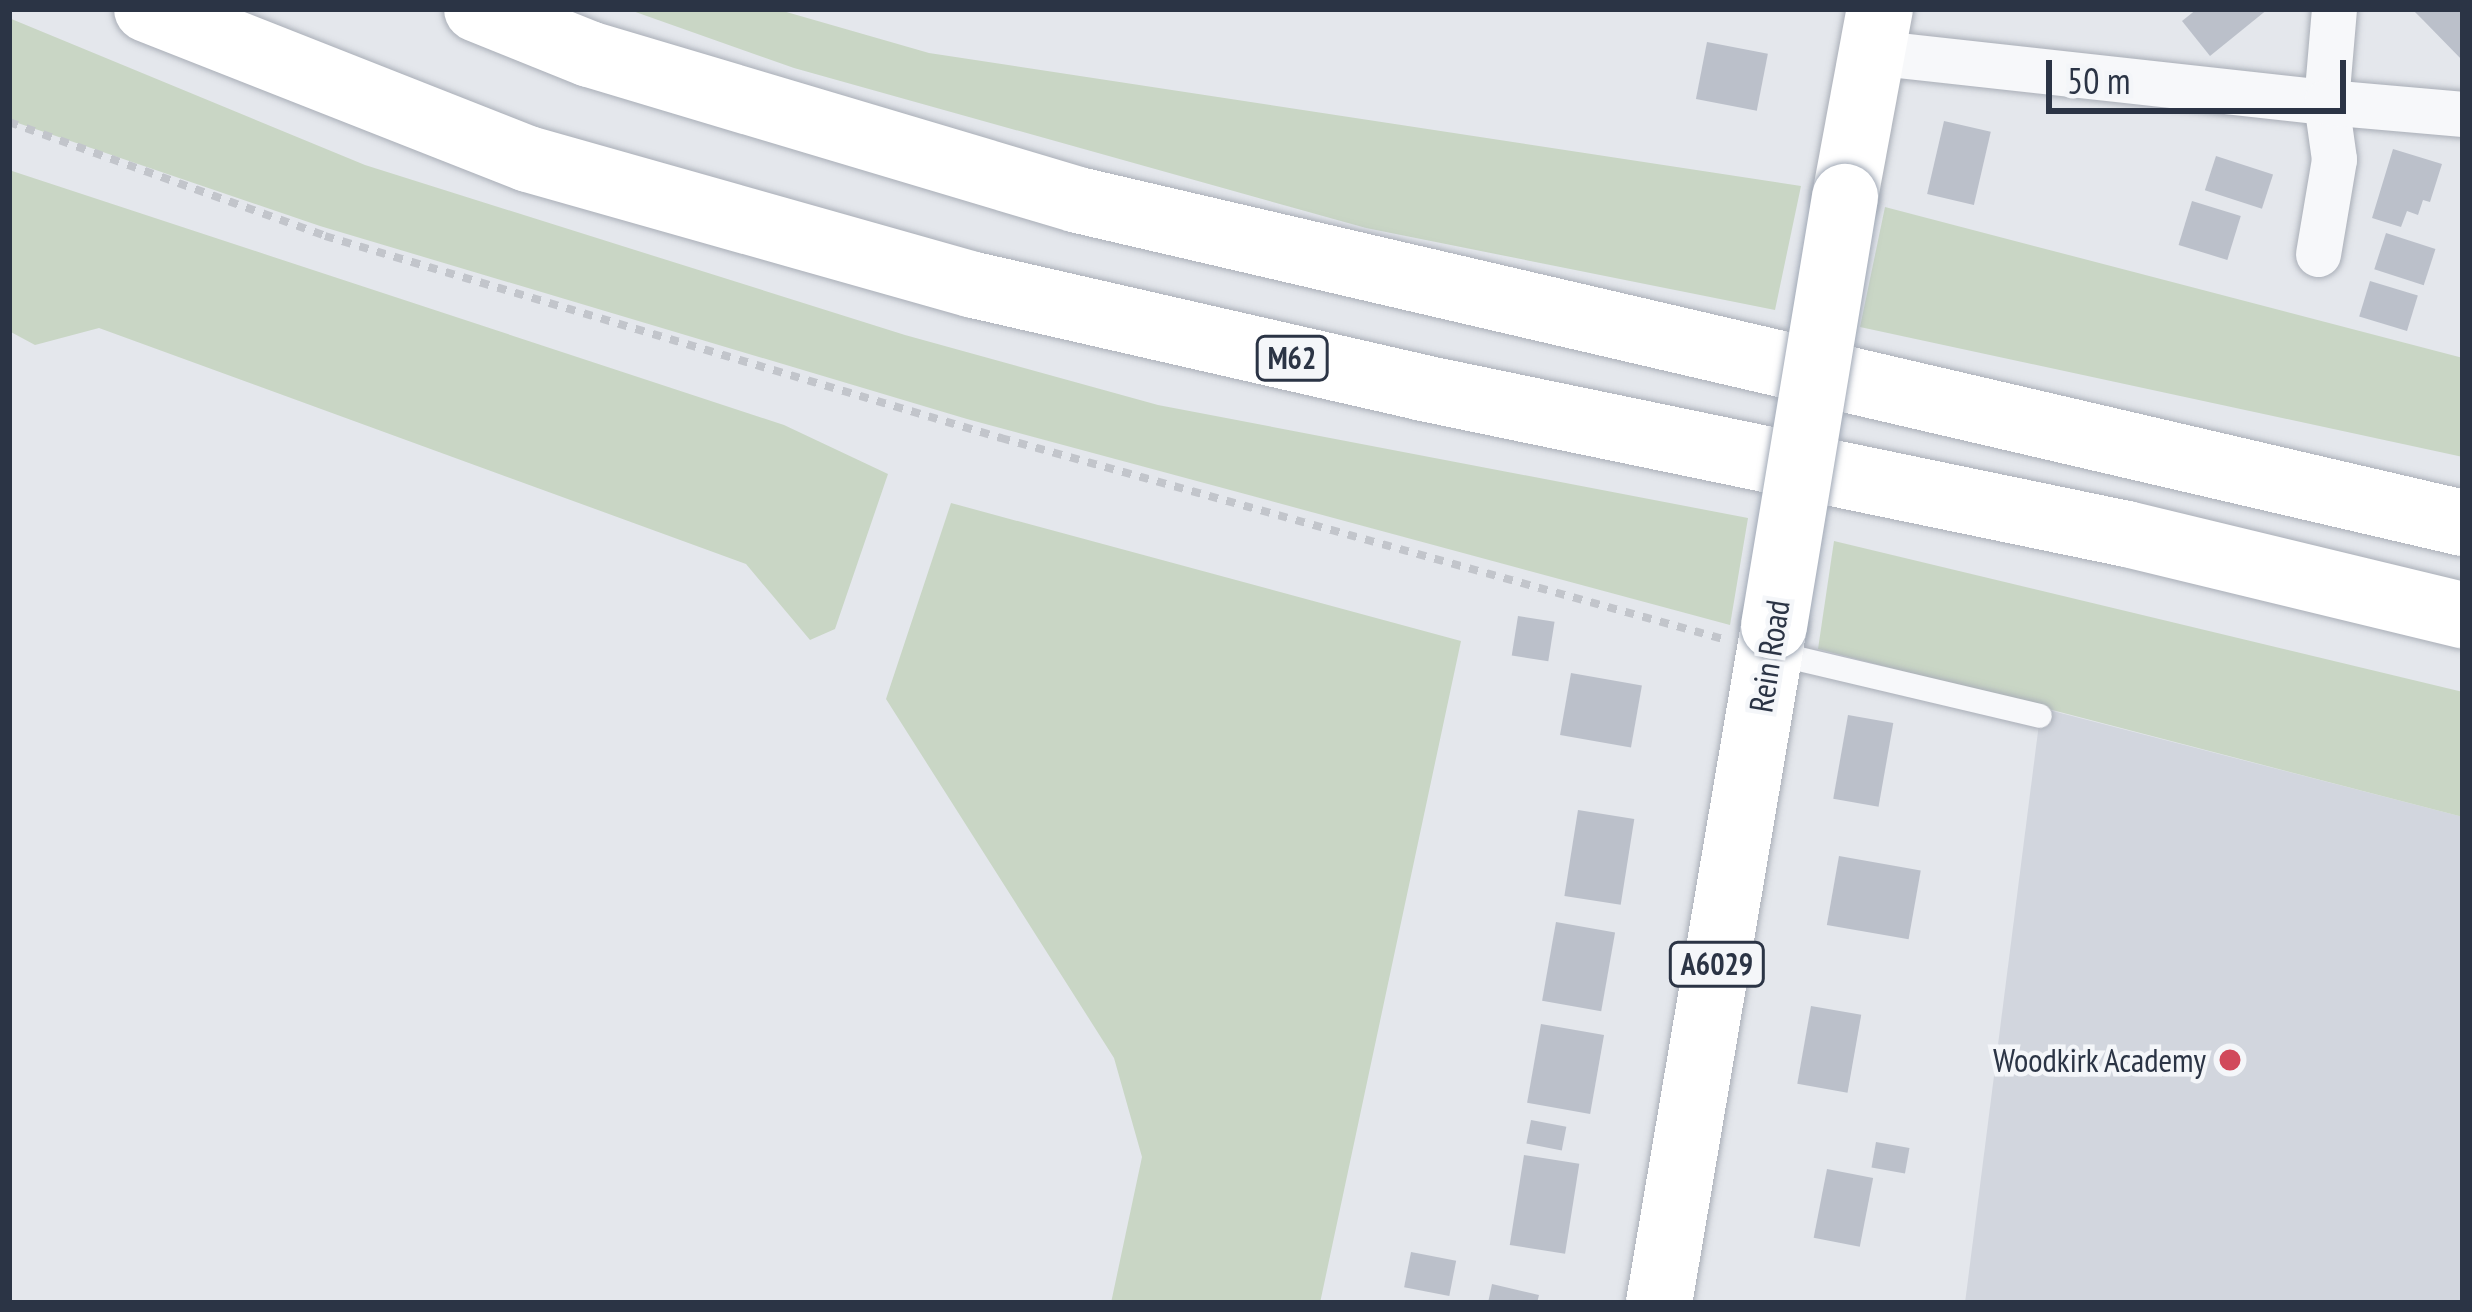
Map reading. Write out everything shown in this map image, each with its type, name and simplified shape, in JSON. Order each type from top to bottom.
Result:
[{"type":"main road","name":"M62","points":[[147,9],[528,159],[974,284],[1447,393],[2127,534],[2463,615]]},
{"type":"main road","points":[[476,9],[589,54],[1078,200],[2463,523]]},
{"type":"main road","name":"Rein Road","points":[[1659,1303],[1876,30]]},
{"type":"street","points":[[2318,254],[2334,159],[2326,102],[2334,9]]},
{"type":"street","points":[[1876,30],[2326,102],[2463,114]]},
{"type":"lane","points":[[1772,639],[2040,716]]},
{"type":"path","points":[[9,122],[347,243],[1001,438],[1772,639]]},
{"type":"shaded area","name":"Woodkirk Academy","points":[[2041,708],[2463,817],[2463,1303],[1965,1303]]},
{"type":"green space","points":[[627,9],[776,9],[929,53],[1801,186],[1775,310],[1366,228],[794,68]]},
{"type":"green space","points":[[9,18],[365,165],[905,335],[1158,405],[1748,518],[1730,625],[967,419],[320,226],[9,120]]},
{"type":"green space","points":[[9,170],[784,425],[888,474],[835,629],[810,640],[746,564],[99,328],[35,345],[9,331]]},
{"type":"green space","points":[[1885,207],[2463,358],[2463,457],[1860,327]]},
{"type":"green space","points":[[951,503],[1461,641],[1320,1303],[1111,1303],[1142,1157],[1114,1058],[886,699]]},
{"type":"green space","points":[[1834,541],[2463,692],[2463,817],[1818,649]]},
{"type":"building","points":[[2197,9],[2268,9],[2210,56],[2182,21]]},
{"type":"building","points":[[2412,9],[2463,9],[2463,61],[2423,20]]},
{"type":"building","points":[[1707,42],[1768,54],[1757,111],[1696,99]]},
{"type":"building","points":[[1944,121],[1991,132],[1974,205],[1927,194]]},
{"type":"building","points":[[2393,149],[2442,164],[2430,202],[2423,200],[2418,215],[2407,211],[2401,227],[2372,218]]},
{"type":"building","points":[[2216,156],[2273,175],[2262,209],[2205,190]]},
{"type":"building","points":[[2192,201],[2241,216],[2227,260],[2179,245]]},
{"type":"building","points":[[2386,233],[2435,249],[2424,285],[2374,269]]},
{"type":"building","points":[[2370,281],[2418,296],[2407,331],[2359,316]]},
{"type":"building","points":[[1518,616],[1555,622],[1548,661],[1512,656]]},
{"type":"building","points":[[1571,673],[1642,686],[1631,748],[1560,735]]},
{"type":"building","points":[[1848,715],[1893,723],[1879,807],[1833,799]]},
{"type":"building","points":[[1578,810],[1634,819],[1621,905],[1564,896]]},
{"type":"building","points":[[1839,856],[1921,870],[1909,939],[1827,925]]},
{"type":"building","points":[[1556,922],[1615,932],[1601,1011],[1542,1001]]},
{"type":"building","points":[[1811,1006],[1861,1015],[1848,1093],[1797,1084]]},
{"type":"building","points":[[1541,1024],[1604,1035],[1590,1114],[1527,1103]]},
{"type":"building","points":[[1531,1120],[1566,1127],[1562,1150],[1526,1144]]},
{"type":"building","points":[[1876,1142],[1909,1148],[1905,1174],[1871,1168]]},
{"type":"building","points":[[1524,1155],[1579,1164],[1565,1254],[1510,1245]]},
{"type":"building","points":[[1827,1169],[1873,1178],[1860,1247],[1814,1238]]},
{"type":"building","points":[[1411,1252],[1456,1261],[1449,1296],[1404,1287]]},
{"type":"building","points":[[1492,1284],[1539,1295],[1537,1303],[1488,1303]]},
{"type":"place","name":"Woodkirk Academy","points":[[2230,1060]]}]
